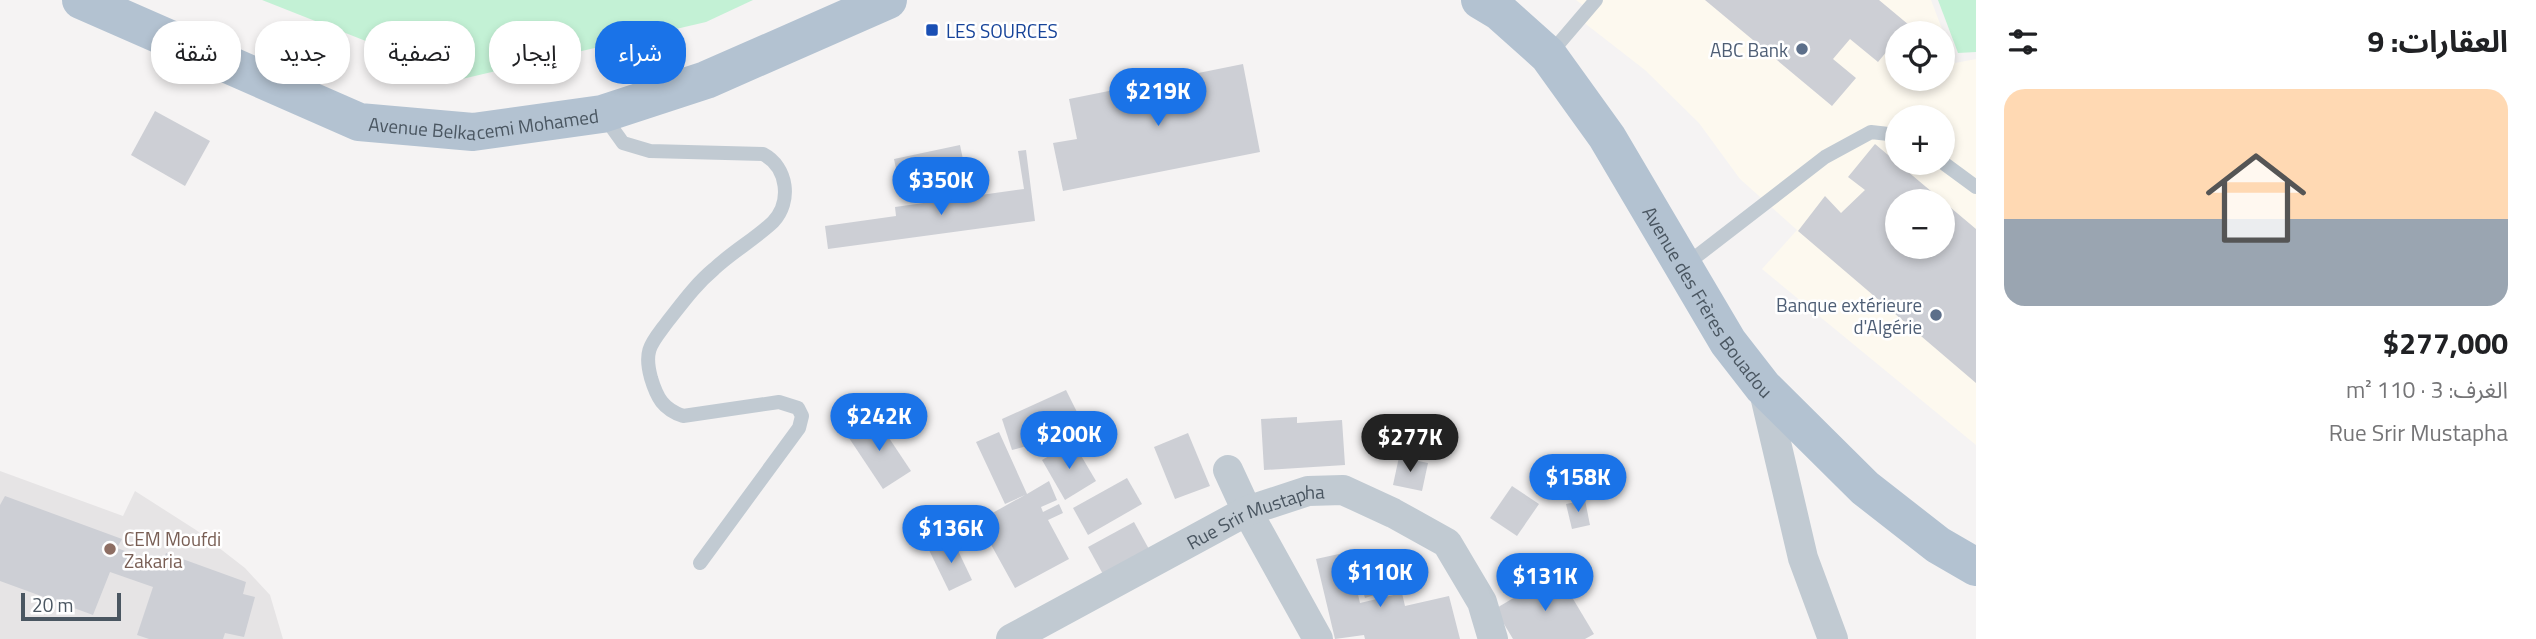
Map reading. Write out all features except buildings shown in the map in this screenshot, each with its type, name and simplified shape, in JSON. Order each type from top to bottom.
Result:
[{"type":"main road","name":"Avenue Belkacemi Mohamed","points":[[81,0],[359,122],[473,132],[602,114],[706,80],[888,0]]},
{"type":"main road","name":"Avenue des Frères Bouadou","points":[[1480,0],[1500,12],[1548,55],[1607,137],[1728,342],[1763,387],[1864,488],[1938,545],[1976,567]]},
{"type":"street","points":[[1763,387],[1803,558],[1833,639]]},
{"type":"street","points":[[1228,470],[1247,511],[1318,639]]},
{"type":"street","name":"Rue Srir Mustapha","points":[[1011,639],[1247,511],[1308,491],[1343,490],[1393,513],[1447,543],[1482,602],[1493,639]]},
{"type":"lane","points":[[1548,55],[1596,0]]},
{"type":"lane","points":[[602,114],[623,143],[650,151],[763,154],[772,159],[782,172],[785,204],[774,221],[713,269],[685,298],[651,342],[647,355],[655,390],[661,403],[669,411],[683,416],[779,402],[799,408],[802,416],[799,428],[700,564]]},
{"type":"lane","points":[[1684,266],[1825,157],[1871,132],[1885,134]]},
{"type":"lane","points":[[1955,172],[1976,187]]},
{"type":"shaded area","points":[[1576,0],[1931,0],[1939,21],[1885,21],[1885,91],[1955,91],[1955,63],[1976,59],[1976,445],[1762,269],[1797,230],[1740,179],[1699,123],[1645,70],[1582,21],[1592,12]]},
{"type":"shaded area","name":"CEM Moufdi Zakaria","points":[[0,471],[123,516],[135,491],[196,530],[245,568],[270,595],[283,639],[0,639]]},
{"type":"green space","points":[[262,0],[753,0],[706,22],[686,27],[686,21],[595,21],[595,48],[581,51],[581,21],[489,21],[489,73],[475,76],[475,21],[364,21],[364,40],[350,35],[350,21],[315,21]]},
{"type":"green space","points":[[1938,0],[1976,0],[1976,52],[1958,53],[1955,45],[1955,21],[1946,21]]},
{"type":"place","name":"LES SOURCES","points":[[932,30]]},
{"type":"place","name":"ABC Bank","points":[[1802,49]]},
{"type":"place","name":"Banque extérieure d'Algérie","points":[[1936,315]]},
{"type":"place","name":"CEM Moufdi Zakaria","points":[[110,549]]}]
